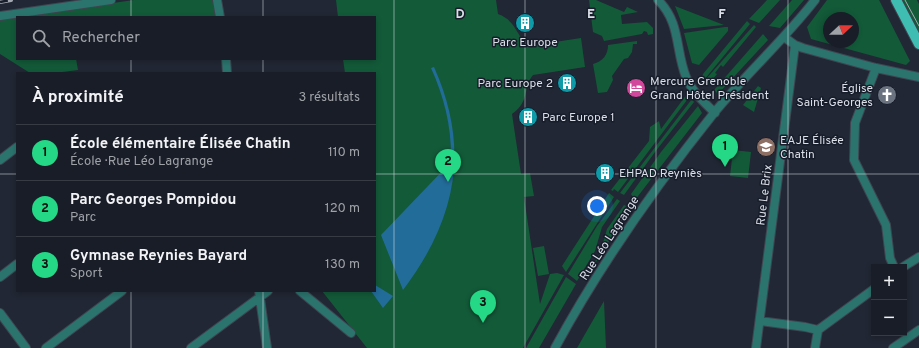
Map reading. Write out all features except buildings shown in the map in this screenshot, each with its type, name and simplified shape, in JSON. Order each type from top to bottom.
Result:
[{"type":"main road","points":[[896,0],[919,44]]},
{"type":"street","points":[[0,16],[111,0]]},
{"type":"street","points":[[217,0],[220,16]]},
{"type":"street","points":[[658,0],[672,16],[688,83],[700,99],[715,113]]},
{"type":"street","name":"Rue Léo Lagrange","points":[[555,348],[574,314],[642,208],[715,113],[784,37],[815,0]]},
{"type":"street","points":[[784,37],[795,45],[876,68],[919,77]]},
{"type":"street","name":"Rue Le Brix","points":[[756,348],[795,45]]},
{"type":"street","points":[[226,60],[228,72]]},
{"type":"street","points":[[876,68],[855,123],[854,160],[886,225],[890,258],[893,264]]},
{"type":"street","points":[[0,160],[16,148]]},
{"type":"street","points":[[907,264],[919,257]]},
{"type":"street","points":[[0,277],[16,265]]},
{"type":"street","points":[[815,348],[818,330],[871,291]]},
{"type":"street","points":[[46,348],[121,292]]},
{"type":"street","points":[[301,292],[351,333]]},
{"type":"street","points":[[191,348],[259,294]]},
{"type":"street","points":[[259,294],[267,348]]},
{"type":"street","points":[[0,313],[26,348]]},
{"type":"street","points":[[760,321],[818,330]]},
{"type":"street","points":[[893,348],[919,330]]},
{"type":"green space","points":[[134,0],[213,0],[216,16],[21,16]]},
{"type":"green space","points":[[336,0],[496,0],[498,14],[509,20],[524,42],[529,46],[581,38],[585,67],[533,75],[522,104],[512,114],[521,174],[530,173],[534,196],[524,197],[540,304],[550,274],[557,273],[564,275],[523,348],[367,348],[323,292],[376,292],[376,72],[345,72],[343,60],[376,60],[376,16],[338,16]]},
{"type":"green space","points":[[589,0],[596,0],[624,12],[627,7],[638,12],[621,15],[622,24],[647,22],[653,28],[653,34],[648,35],[647,32],[644,31],[642,34],[604,41],[602,36],[593,32]]},
{"type":"green space","points":[[767,0],[780,0],[759,23],[749,19]]},
{"type":"green space","points":[[792,0],[804,0],[780,28],[769,26]]},
{"type":"green space","points":[[827,0],[879,0],[910,61],[906,65],[844,48],[859,48],[859,12],[823,12],[823,42],[811,39],[807,27]]},
{"type":"green space","points":[[901,0],[917,0],[919,4],[919,35]]},
{"type":"green space","points":[[675,6],[680,8],[724,25],[684,29]]},
{"type":"green space","points":[[16,17],[16,60],[76,60],[78,70],[63,72],[28,72],[0,54],[0,19]]},
{"type":"green space","points":[[747,21],[750,24],[704,80],[702,77],[703,74]]},
{"type":"green space","points":[[754,25],[756,27],[723,67],[721,65],[715,73],[717,74],[708,85],[705,83],[706,79]]},
{"type":"green space","points":[[728,27],[728,31],[699,65],[692,63],[684,33]]},
{"type":"green space","points":[[763,34],[768,40],[718,94],[714,90]]},
{"type":"green space","points":[[637,41],[637,44],[633,44],[632,52],[628,58],[624,59],[612,76],[613,80],[607,92],[598,93],[593,64],[600,61],[604,57],[607,52],[608,45]]},
{"type":"green space","points":[[758,86],[761,88],[754,112],[743,105]]},
{"type":"green space","points":[[687,94],[690,96],[618,192],[614,189],[613,191],[611,190],[649,141],[650,127],[659,121],[661,129]]},
{"type":"green space","points":[[692,99],[694,102],[624,195],[620,193]]},
{"type":"green space","points":[[698,106],[702,113],[635,200],[631,194],[661,152]]},
{"type":"green space","points":[[733,150],[751,152],[748,178],[730,176]]},
{"type":"green space","points":[[609,193],[614,197],[566,272],[562,266]]},
{"type":"green space","points":[[617,199],[620,201],[602,227],[595,251],[577,281],[568,274],[597,226]]},
{"type":"green space","points":[[624,205],[626,206],[623,211],[627,213],[582,284],[600,253],[607,229]]},
{"type":"green space","points":[[544,246],[549,274],[538,276],[533,248]]},
{"type":"green space","points":[[566,277],[576,284],[539,348],[526,348]]},
{"type":"green space","points":[[604,301],[606,348],[577,348]]},
{"type":"water","points":[[434,67],[445,97],[452,127],[454,155],[452,183],[446,210],[435,237],[421,264],[403,290],[381,235],[451,162],[447,114],[431,68]]},
{"type":"water","points":[[376,286],[393,296],[383,308],[372,292],[376,292]]},
{"type":"tram line","points":[[905,0],[919,26]]},
{"type":"railway","points":[[0,2],[11,0]]},
{"type":"place","name":"Parc Europe","points":[[525,23]]},
{"type":"place","name":"Parc Europe 2","points":[[567,83]]},
{"type":"place","name":"Mercure Grenoble Grand Hôtel Président","points":[[636,88]]},
{"type":"place","name":"Église Saint-Georges","points":[[887,95]]},
{"type":"place","name":"Parc Europe 1","points":[[528,117]]},
{"type":"place","name":"EAJE Élisée Chatin","points":[[766,147]]},
{"type":"place","name":"École élémentaire Élisée Chatin","points":[[725,167]]},
{"type":"place","name":"EHPAD Reyniès","points":[[605,173]]},
{"type":"place","name":"Parc Georges Pompidou","points":[[448,182]]},
{"type":"place","name":"Gymnase Reynies Bayard","points":[[483,323]]}]
